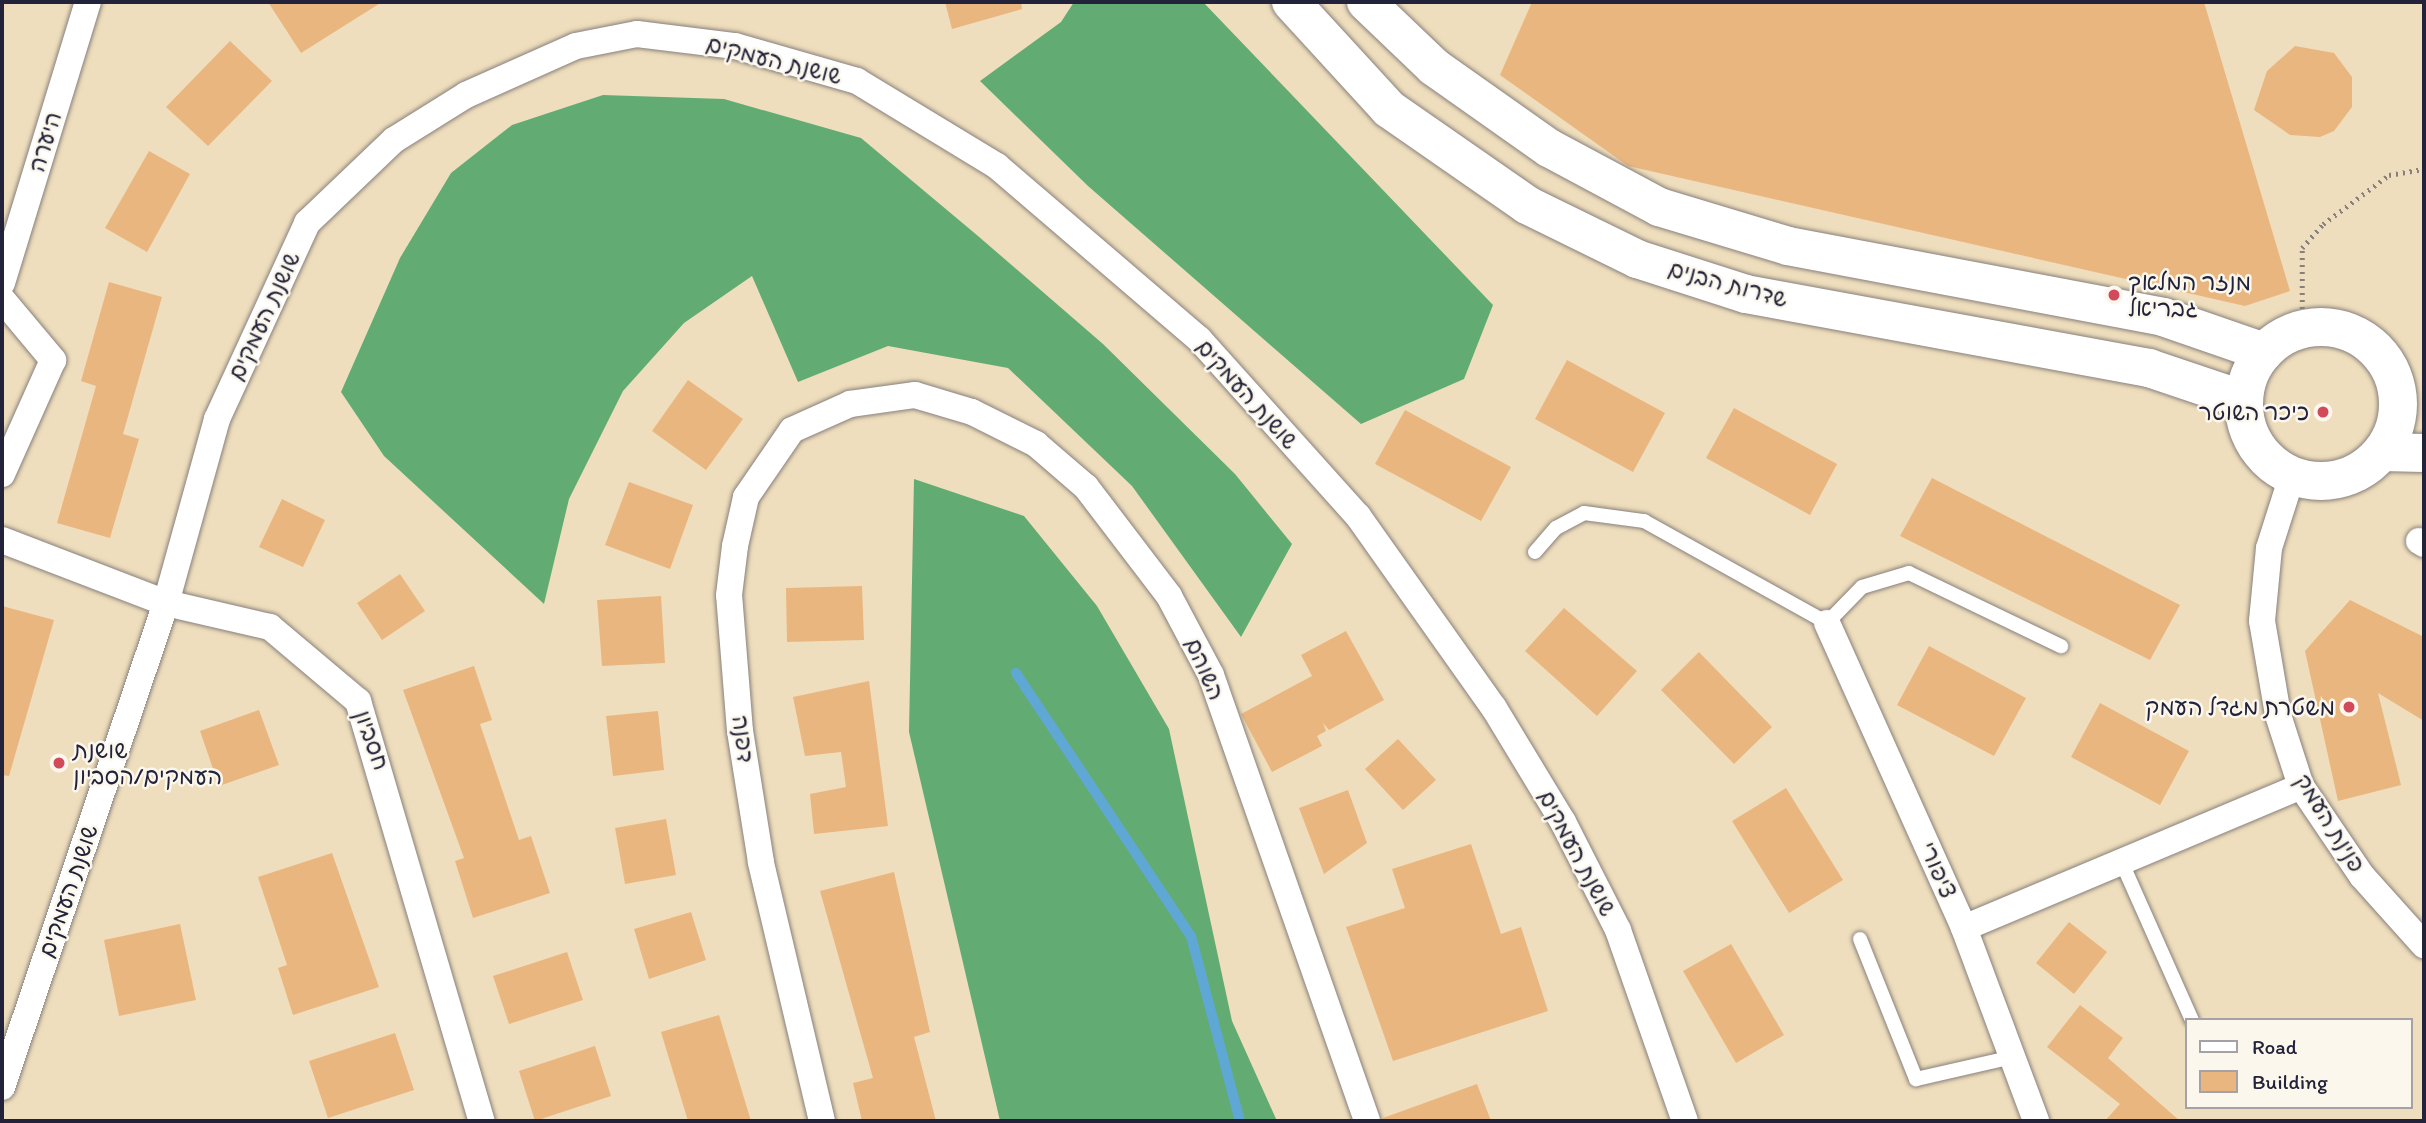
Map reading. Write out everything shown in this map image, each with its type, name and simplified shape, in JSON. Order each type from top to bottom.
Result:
[{"type":"main road","name":"שדרות הבנים","points":[[1291,2],[1389,108],[1527,205],[1637,259],[1746,294],[2149,368],[2244,400]]},
{"type":"main road","points":[[1366,2],[1434,67],[1528,134],[1659,207],[1788,246],[2163,317],[2264,352]]},
{"type":"main road","points":[[2302,330],[2349,333],[2370,344],[2410,387],[2399,407],[2382,452],[2342,479],[2292,476],[2261,454],[2244,400],[2264,352],[2302,330]]},
{"type":"main road","points":[[2382,452],[2424,453]]},
{"type":"street","name":"היערה","points":[[2,283],[88,2]]},
{"type":"street","name":"שושנת העמקים","points":[[2,1087],[166,603],[217,419],[254,329],[307,223],[394,140],[466,94],[576,46],[638,34],[735,46],[857,80],[998,166],[1199,340],[1358,516],[1494,708],[1563,822],[1618,930],[1685,1121]]},
{"type":"street","points":[[2,299],[53,360],[2,474]]},
{"type":"street","name":"השוהם","points":[[850,404],[915,395],[972,412],[1036,444],[1086,487],[1125,533],[1169,596],[1211,675],[1367,1121]]},
{"type":"street","name":"דפנה","points":[[822,1121],[761,862],[740,731],[729,595],[746,497],[764,463],[792,430],[850,404]]},
{"type":"street","name":"פנינת העמק","points":[[2292,476],[2269,548],[2262,621],[2278,715],[2301,786],[2362,876],[2424,946]]},
{"type":"street","name":"חסביון","points":[[2,540],[166,603],[270,627],[358,701],[384,772],[482,1121]]},
{"type":"street","name":"ציפורי","points":[[1827,623],[1964,928],[2036,1121]]},
{"type":"street","points":[[1964,928],[2301,786]]},
{"type":"lane","points":[[1535,552],[1556,528],[1584,513],[1644,521],[1827,623],[1862,587],[1909,573],[2061,646]]},
{"type":"lane","points":[[2122,863],[2191,1018]]},
{"type":"lane","points":[[1860,939],[1916,1079],[2013,1058]]},
{"type":"path","points":[[2302,330],[2302,248],[2323,224],[2389,175],[2424,169]]},
{"type":"green space","points":[[1074,2],[1203,2],[1493,305],[1464,379],[1361,424],[1088,186],[980,81],[1061,22]]},
{"type":"green space","points":[[603,95],[724,99],[861,138],[978,236],[1103,344],[1235,474],[1292,544],[1241,637],[1132,486],[1008,368],[888,346],[798,382],[752,276],[684,323],[623,391],[569,499],[544,604],[384,456],[341,392],[400,258],[451,173],[512,125]]},
{"type":"green space","points":[[914,479],[1024,516],[1097,606],[1169,729],[1232,1021],[1277,1121],[1000,1121],[909,732]]},
{"type":"building","points":[[268,2],[382,2],[301,53]]},
{"type":"building","points":[[945,2],[1021,2],[1022,9],[952,29]]},
{"type":"building","points":[[1532,2],[2204,2],[2290,291],[2245,306],[1628,166],[1500,75]]},
{"type":"building","points":[[230,41],[272,81],[208,146],[166,107]]},
{"type":"building","points":[[2295,46],[2334,53],[2352,77],[2352,107],[2334,131],[2320,137],[2290,135],[2254,110],[2267,71]]},
{"type":"building","points":[[149,151],[190,174],[147,252],[105,228]]},
{"type":"building","points":[[109,282],[162,297],[123,434],[139,439],[110,538],[57,523],[96,386],[81,381]]},
{"type":"building","points":[[1567,360],[1665,413],[1633,472],[1535,419]]},
{"type":"building","points":[[688,380],[743,419],[706,470],[652,431]]},
{"type":"building","points":[[1734,408],[1837,464],[1810,515],[1706,458]]},
{"type":"building","points":[[1405,410],[1511,467],[1481,521],[1375,464]]},
{"type":"building","points":[[1932,478],[2180,605],[2150,660],[1900,536]]},
{"type":"building","points":[[629,482],[693,505],[670,569],[605,545]]},
{"type":"building","points":[[282,499],[325,520],[303,567],[259,547]]},
{"type":"building","points":[[400,574],[425,611],[382,640],[357,603]]},
{"type":"building","points":[[862,586],[864,640],[787,642],[786,588]]},
{"type":"building","points":[[661,596],[665,663],[602,666],[597,600]]},
{"type":"building","name":"משטרת מגדל העמק","points":[[2350,600],[2424,637],[2424,721],[2378,693],[2401,785],[2338,801],[2305,651]]},
{"type":"building","points":[[2,606],[54,620],[9,776],[2,775]]},
{"type":"building","points":[[1564,608],[1637,671],[1597,716],[1525,651]]},
{"type":"building","points":[[1346,631],[1384,700],[1329,730],[1323,723],[1326,731],[1317,736],[1322,746],[1272,772],[1241,714],[1312,676],[1301,655]]},
{"type":"building","points":[[1929,646],[2026,698],[1994,756],[1897,705]]},
{"type":"building","points":[[1699,652],[1772,727],[1734,764],[1661,690]]},
{"type":"building","points":[[474,666],[492,720],[480,724],[519,840],[531,836],[550,893],[473,918],[455,861],[464,858],[403,690]]},
{"type":"building","points":[[869,681],[888,826],[814,834],[810,794],[846,787],[841,752],[805,756],[793,697]]},
{"type":"building","points":[[2100,703],[2189,751],[2160,805],[2071,757]]},
{"type":"building","points":[[259,710],[279,765],[219,786],[200,731]]},
{"type":"building","points":[[658,711],[664,770],[613,776],[606,716]]},
{"type":"building","points":[[1398,739],[1436,780],[1403,810],[1365,769]]},
{"type":"building","points":[[1786,788],[1843,880],[1789,913],[1732,821]]},
{"type":"building","points":[[1348,790],[1367,843],[1324,874],[1299,808]]},
{"type":"building","points":[[666,819],[676,875],[625,884],[615,828]]},
{"type":"building","points":[[1471,844],[1501,934],[1521,927],[1548,1011],[1393,1061],[1346,927],[1405,908],[1392,869]]},
{"type":"building","points":[[332,853],[379,987],[293,1015],[278,968],[287,965],[258,877]]},
{"type":"building","points":[[894,872],[930,1032],[914,1037],[936,1121],[862,1121],[853,1083],[873,1078],[820,891]]},
{"type":"building","points":[[691,912],[706,960],[649,979],[634,929]]},
{"type":"building","points":[[2069,922],[2107,952],[2074,994],[2036,963]]},
{"type":"building","points":[[180,924],[196,1000],[119,1016],[104,940]]},
{"type":"building","points":[[1731,944],[1784,1035],[1736,1063],[1683,971]]},
{"type":"building","points":[[567,952],[583,1000],[509,1024],[493,976]]},
{"type":"building","points":[[2080,1005],[2123,1038],[2108,1058],[2180,1121],[2105,1121],[2120,1104],[2047,1047]]},
{"type":"building","points":[[719,1015],[751,1121],[688,1121],[661,1032]]},
{"type":"building","points":[[395,1033],[414,1090],[328,1118],[309,1061]]},
{"type":"building","points":[[595,1046],[611,1096],[535,1121],[519,1071]]},
{"type":"building","points":[[1477,1084],[1491,1121],[1383,1121],[1383,1118]]},
{"type":"waterway","points":[[1016,673],[1191,936],[1240,1121]]},
{"type":"place","name":"מנזר המלאך גבריאל","points":[[2114,295]]},
{"type":"place","name":"כיכר השוטר","points":[[2323,412]]},
{"type":"place","name":"משטרת מגדל העמק","points":[[2349,707]]},
{"type":"place","name":"שושנת העמקים/הסביון","points":[[59,763]]}]
